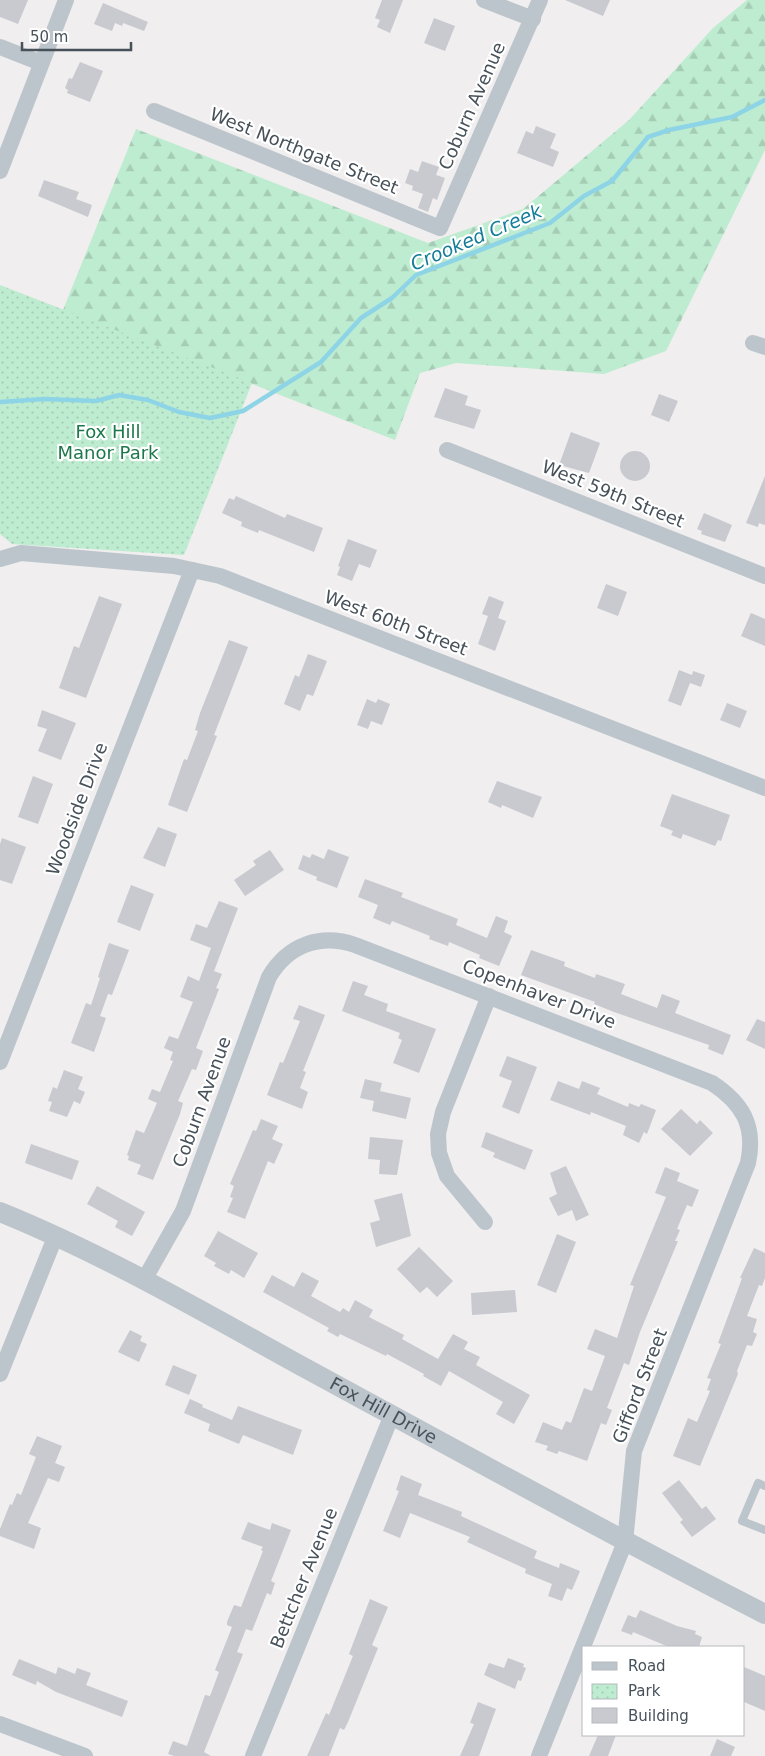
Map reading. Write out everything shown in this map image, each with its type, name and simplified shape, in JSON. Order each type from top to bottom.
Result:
[{"type":"street","points":[[0,170],[66,0]]},
{"type":"street","points":[[484,0],[533,19]]},
{"type":"street","name":"Coburn Avenue","points":[[440,228],[540,0]]},
{"type":"street","points":[[0,47],[41,63]]},
{"type":"street","name":"West Northgate Street","points":[[154,111],[440,228]]},
{"type":"street","name":"West 59th Street","points":[[447,450],[765,576]]},
{"type":"street","name":"West 60th Street","points":[[0,558],[21,553],[158,564],[192,570],[229,580],[765,788]]},
{"type":"street","name":"Woodside Drive","points":[[0,1062],[192,570]]},
{"type":"street","name":"Copenhaver Drive","points":[[304,944],[326,940],[342,940],[712,1083],[736,1101],[745,1117]]},
{"type":"street","name":"Coburn Avenue","points":[[144,1280],[183,1211],[269,977],[283,958],[304,944]]},
{"type":"street","points":[[485,1222],[447,1176],[440,1154],[438,1134],[443,1112],[489,996]]},
{"type":"street","name":"Gifford Street","points":[[583,1646],[624,1542],[634,1451],[748,1163],[751,1139],[745,1117]]},
{"type":"street","name":"Fox Hill Drive","points":[[0,1212],[56,1234],[144,1280],[624,1542],[765,1614]]},
{"type":"street","points":[[0,1374],[56,1234]]},
{"type":"street","name":"Bettcher Avenue","points":[[253,1756],[392,1415]]},
{"type":"street","name":"Gifford Street","points":[[539,1756],[582,1648]]},
{"type":"street","points":[[0,1724],[85,1756]]},
{"type":"lane","points":[[765,1486],[758,1483],[742,1521],[765,1530]]},
{"type":"green space","points":[[747,0],[765,0],[765,150],[666,351],[604,374],[456,363],[420,373],[395,440],[63,310],[136,129],[428,243],[523,209],[629,120],[713,28]]},
{"type":"green space","name":"Fox Hill Manor Park","points":[[0,285],[252,383],[184,555],[12,544],[0,534]]},
{"type":"building","points":[[0,0],[28,0],[18,24],[0,17]]},
{"type":"building","points":[[382,0],[403,0],[390,33],[377,27],[380,20],[375,18]]},
{"type":"building","points":[[565,0],[610,0],[603,16]]},
{"type":"building","points":[[103,3],[148,22],[144,31],[123,23],[122,26],[115,23],[112,31],[94,24]]},
{"type":"building","points":[[434,18],[455,26],[445,51],[424,43]]},
{"type":"building","points":[[80,62],[103,71],[90,102],[67,93],[68,90],[65,88],[69,78],[72,79]]},
{"type":"building","points":[[536,126],[556,134],[550,148],[559,152],[553,167],[517,153],[526,131],[533,134]]},
{"type":"building","points":[[422,161],[439,167],[436,175],[445,178],[437,200],[433,198],[428,212],[418,208],[423,194],[412,190],[413,186],[405,183],[410,169],[418,172]]},
{"type":"building","points":[[44,180],[79,192],[76,199],[92,205],[88,217],[38,196]]},
{"type":"building","points":[[445,388],[468,396],[465,405],[481,410],[474,429],[434,417]]},
{"type":"building","points":[[659,394],[678,401],[669,422],[651,415]]},
{"type":"building","points":[[571,432],[600,443],[589,473],[559,465]]},
{"type":"building","points":[[635,451],[646,455],[650,466],[646,477],[635,481],[624,477],[620,466],[624,455]]},
{"type":"building","points":[[765,476],[765,525],[759,523],[758,527],[746,523]]},
{"type":"building","points":[[236,496],[285,518],[287,514],[323,528],[314,552],[259,530],[258,533],[241,526],[242,522],[222,513],[229,498],[234,500]]},
{"type":"building","points":[[704,513],[732,525],[725,542],[701,534],[702,531],[697,529]]},
{"type":"building","points":[[348,539],[377,550],[370,568],[359,564],[352,581],[337,575],[340,567],[338,566]]},
{"type":"building","points":[[606,584],[627,592],[618,616],[597,608]]},
{"type":"building","points":[[99,596],[122,604],[86,698],[59,688],[74,646],[79,648]]},
{"type":"building","points":[[489,596],[504,602],[498,618],[506,621],[495,651],[478,644],[488,616],[482,614]]},
{"type":"building","points":[[751,613],[765,619],[765,646],[741,636]]},
{"type":"building","points":[[229,640],[248,647],[214,735],[217,736],[187,812],[168,805],[184,759],[187,760],[198,731],[195,730],[200,713]]},
{"type":"building","points":[[308,654],[327,661],[313,696],[307,694],[300,711],[284,704],[295,675],[299,677]]},
{"type":"building","points":[[679,670],[692,675],[693,671],[705,675],[701,687],[690,683],[681,706],[668,701]]},
{"type":"building","points":[[367,699],[376,703],[378,699],[390,704],[382,725],[371,721],[368,729],[357,725]]},
{"type":"building","points":[[727,703],[747,711],[740,728],[720,720]]},
{"type":"building","points":[[42,710],[76,723],[61,760],[38,751],[47,729],[37,726]]},
{"type":"building","points":[[33,776],[53,784],[38,824],[18,817]]},
{"type":"building","points":[[497,781],[542,797],[533,818],[502,805],[501,808],[488,802]]},
{"type":"building","points":[[672,794],[730,815],[721,841],[718,840],[715,846],[683,834],[681,839],[671,835],[673,831],[660,826]]},
{"type":"building","points":[[158,827],[177,834],[165,867],[143,858]]},
{"type":"building","points":[[2,838],[26,847],[12,884],[0,880],[0,844]]},
{"type":"building","points":[[328,849],[349,857],[337,888],[316,880],[317,877],[298,869],[303,855],[310,858],[312,854],[324,859]]},
{"type":"building","points":[[270,850],[284,870],[245,896],[234,880],[256,865],[253,861]]},
{"type":"building","points":[[365,879],[403,893],[401,897],[458,919],[456,925],[487,938],[496,916],[508,921],[504,932],[512,936],[499,966],[479,958],[480,955],[449,942],[448,946],[429,939],[430,936],[392,921],[390,925],[373,918],[378,905],[358,897]]},
{"type":"building","points":[[131,885],[154,894],[140,931],[117,922]]},
{"type":"building","points":[[219,901],[238,908],[214,971],[222,974],[216,988],[219,989],[196,1048],[203,1051],[196,1070],[192,1069],[178,1101],[183,1103],[180,1114],[153,1180],[137,1174],[141,1165],[128,1160],[129,1156],[127,1155],[136,1130],[144,1133],[157,1103],[148,1099],[152,1089],[160,1092],[173,1061],[170,1060],[173,1052],[164,1048],[169,1036],[178,1039],[193,1002],[180,997],[188,976],[199,981],[211,948],[190,940],[196,924],[207,928]]},
{"type":"building","points":[[109,943],[129,950],[112,995],[108,994],[100,1016],[106,1018],[94,1052],[71,1043],[86,1003],[91,1005]]},
{"type":"building","points":[[531,950],[565,962],[564,966],[595,978],[596,974],[625,984],[621,994],[657,1008],[662,994],[680,1001],[675,1013],[731,1035],[723,1055],[708,1049],[709,1045],[614,1012],[594,1004],[595,1002],[521,975]]},
{"type":"building","points":[[353,981],[368,986],[364,995],[388,1004],[386,1011],[436,1029],[419,1073],[393,1063],[402,1040],[398,1038],[400,1033],[342,1011]]},
{"type":"building","points":[[299,1005],[325,1015],[303,1071],[306,1072],[300,1088],[308,1092],[302,1109],[267,1095],[280,1062],[283,1063],[300,1021],[293,1019]]},
{"type":"building","points":[[757,1019],[765,1022],[765,1049],[746,1040]]},
{"type":"building","points":[[507,1056],[537,1067],[519,1114],[502,1107],[512,1081],[499,1076]]},
{"type":"building","points":[[64,1070],[83,1077],[78,1089],[85,1092],[80,1104],[74,1101],[67,1117],[49,1111],[52,1102],[48,1101],[53,1087],[57,1089]]},
{"type":"building","points":[[365,1079],[382,1083],[380,1091],[411,1098],[406,1119],[372,1111],[374,1101],[360,1098]]},
{"type":"building","points":[[558,1081],[579,1089],[582,1081],[600,1088],[597,1094],[628,1107],[629,1103],[639,1107],[641,1104],[656,1110],[647,1134],[644,1132],[639,1143],[623,1135],[626,1126],[591,1112],[590,1115],[550,1100]]},
{"type":"building","points":[[681,1109],[697,1124],[700,1120],[713,1133],[690,1156],[661,1129]]},
{"type":"building","points":[[261,1119],[278,1126],[272,1139],[283,1144],[274,1164],[268,1161],[245,1219],[227,1212],[233,1198],[230,1197],[234,1186],[230,1184],[253,1130],[256,1131]]},
{"type":"building","points":[[486,1132],[533,1150],[525,1170],[493,1157],[495,1153],[481,1147]]},
{"type":"building","points":[[370,1137],[403,1140],[397,1175],[379,1174],[380,1160],[368,1159]]},
{"type":"building","points":[[31,1144],[79,1161],[72,1180],[25,1163]]},
{"type":"building","points":[[566,1166],[589,1215],[576,1221],[572,1210],[558,1216],[549,1198],[557,1194],[550,1173]]},
{"type":"building","points":[[665,1167],[680,1173],[677,1181],[699,1190],[692,1207],[687,1205],[677,1229],[680,1230],[675,1241],[678,1241],[640,1332],[629,1365],[624,1363],[607,1408],[612,1410],[606,1425],[601,1423],[587,1461],[559,1451],[557,1454],[546,1450],[548,1446],[535,1442],[543,1422],[562,1430],[566,1421],[571,1423],[584,1388],[592,1391],[605,1356],[587,1349],[595,1329],[617,1338],[634,1286],[630,1285],[666,1197],[655,1193]]},
{"type":"building","points":[[97,1186],[145,1212],[132,1236],[115,1227],[118,1221],[87,1204]]},
{"type":"building","points":[[402,1193],[411,1236],[376,1247],[370,1223],[380,1220],[374,1200]]},
{"type":"building","points":[[218,1231],[258,1253],[244,1278],[231,1270],[229,1274],[214,1266],[216,1263],[204,1256]]},
{"type":"building","points":[[557,1234],[576,1242],[556,1293],[537,1285]]},
{"type":"building","points":[[419,1247],[453,1281],[437,1297],[427,1287],[420,1293],[397,1269]]},
{"type":"building","points":[[754,1248],[765,1253],[765,1278],[762,1286],[759,1285],[747,1316],[757,1319],[753,1332],[757,1334],[752,1346],[747,1345],[737,1371],[738,1374],[700,1466],[673,1456],[688,1418],[697,1422],[710,1391],[707,1390],[711,1379],[707,1378],[721,1344],[718,1343],[742,1278],[740,1278]]},
{"type":"building","points":[[302,1272],[319,1281],[311,1296],[340,1312],[343,1308],[349,1312],[355,1300],[373,1310],[369,1317],[404,1335],[402,1339],[438,1359],[453,1334],[468,1342],[464,1349],[480,1357],[476,1365],[530,1395],[514,1424],[496,1414],[503,1402],[449,1371],[441,1386],[423,1376],[424,1374],[387,1354],[386,1356],[340,1334],[338,1337],[327,1331],[329,1328],[263,1292],[272,1275],[294,1287]]},
{"type":"building","points":[[515,1290],[517,1312],[472,1315],[471,1293]]},
{"type":"building","points":[[130,1330],[142,1336],[140,1341],[147,1344],[139,1362],[118,1352]]},
{"type":"building","points":[[173,1365],[197,1375],[189,1395],[165,1385]]},
{"type":"building","points":[[190,1399],[203,1405],[202,1407],[232,1420],[238,1406],[302,1430],[293,1455],[243,1435],[239,1444],[208,1431],[210,1424],[184,1413]]},
{"type":"building","points":[[37,1436],[62,1446],[55,1463],[65,1467],[59,1482],[48,1478],[28,1523],[41,1528],[34,1549],[0,1536],[0,1529],[10,1504],[12,1505],[17,1493],[21,1495],[36,1457],[29,1454]]},
{"type":"building","points":[[401,1475],[422,1484],[418,1495],[462,1512],[461,1516],[537,1551],[534,1558],[559,1568],[560,1563],[580,1571],[572,1590],[567,1588],[562,1601],[548,1596],[552,1584],[525,1573],[526,1569],[467,1542],[470,1537],[410,1513],[400,1538],[383,1531],[399,1491],[396,1490]]},
{"type":"building","points":[[679,1480],[702,1509],[706,1506],[716,1519],[692,1537],[680,1522],[683,1520],[662,1493]]},
{"type":"building","points":[[248,1522],[270,1530],[272,1523],[291,1530],[271,1581],[275,1583],[271,1595],[267,1593],[252,1631],[246,1629],[237,1652],[243,1654],[204,1752],[211,1756],[174,1756],[168,1754],[173,1741],[187,1746],[205,1695],[210,1696],[219,1672],[215,1670],[232,1627],[227,1625],[227,1622],[234,1605],[241,1607],[263,1551],[261,1550],[263,1547],[241,1539]]},
{"type":"building","points":[[370,1599],[388,1607],[372,1645],[378,1648],[348,1722],[344,1730],[340,1728],[329,1756],[307,1756],[326,1713],[329,1715],[353,1656],[349,1654]]},
{"type":"building","points":[[640,1610],[677,1626],[696,1631],[695,1634],[702,1637],[699,1646],[667,1646],[633,1632],[632,1635],[621,1631],[628,1615],[636,1618]]},
{"type":"building","points":[[508,1658],[524,1664],[523,1667],[526,1668],[521,1681],[518,1680],[515,1689],[484,1675],[489,1663],[504,1668]]},
{"type":"building","points":[[19,1659],[56,1674],[58,1667],[75,1674],[77,1668],[91,1673],[86,1685],[128,1701],[122,1717],[56,1692],[37,1681],[36,1685],[12,1675]]},
{"type":"building","points":[[745,1667],[765,1676],[765,1711],[745,1702]]},
{"type":"building","points":[[478,1702],[496,1709],[479,1756],[460,1756],[474,1724],[470,1723]]},
{"type":"building","points":[[598,1736],[616,1736],[608,1756],[589,1756]]},
{"type":"building","points":[[717,1739],[735,1747],[731,1756],[710,1756]]},
{"type":"waterway","name":"Crooked Creek","points":[[0,402],[44,399],[96,401],[119,395],[148,400],[179,412],[210,418],[243,411],[321,362],[361,318],[392,298],[416,275],[550,223],[584,196],[612,181],[648,137],[669,130],[732,117],[765,100]]}]
